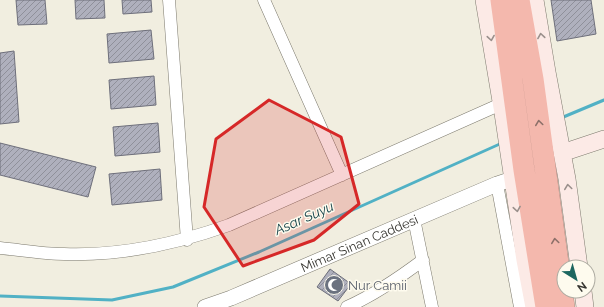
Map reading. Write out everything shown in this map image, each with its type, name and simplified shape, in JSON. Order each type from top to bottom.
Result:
[{"type":"highway","points":[[501,0],[512,86],[511,176],[546,307]]},
{"type":"highway","points":[[519,0],[540,76],[544,162],[564,307]]},
{"type":"main road","points":[[484,0],[502,109],[511,176],[534,307]]},
{"type":"main road","points":[[535,0],[540,76],[561,146],[578,259]]},
{"type":"main road","points":[[561,146],[604,139]]},
{"type":"street","points":[[169,0],[187,240]]},
{"type":"street","points":[[264,0],[342,175]]},
{"type":"street","points":[[0,248],[63,254],[85,254],[141,249],[187,240],[229,225],[342,175],[502,109]]},
{"type":"street","points":[[511,176],[520,307]]},
{"type":"street","name":"Mimar Sinan Caddesi","points":[[205,307],[231,298],[511,176]]},
{"type":"street","points":[[414,219],[432,307]]},
{"type":"street","points":[[347,307],[398,279],[423,260]]},
{"type":"highlighted area","points":[[269,100],[341,137],[359,204],[314,240],[243,266],[204,207],[216,139]]},
{"type":"building","points":[[16,0],[45,0],[47,24],[18,25]]},
{"type":"building","points":[[75,0],[104,0],[105,18],[76,19]]},
{"type":"building","points":[[122,0],[151,0],[152,12],[123,14]]},
{"type":"building","points":[[551,0],[591,0],[596,34],[557,41]]},
{"type":"building","points":[[151,30],[154,59],[109,63],[107,34]]},
{"type":"building","points":[[14,51],[19,122],[0,124],[0,53]]},
{"type":"building","points":[[154,76],[156,105],[111,109],[109,80]]},
{"type":"building","points":[[158,123],[160,152],[115,156],[113,127]]},
{"type":"building","points":[[0,143],[96,167],[88,197],[0,175]]},
{"type":"building","points":[[160,169],[162,200],[112,205],[109,174]]},
{"type":"building","name":"Nur Camii","points":[[330,269],[351,284],[338,301],[317,287]]},
{"type":"waterway","name":"Asar Suyu","points":[[561,118],[604,100]]},
{"type":"waterway","name":"Asar Suyu","points":[[0,296],[112,300],[173,287],[259,252],[502,143]]},
{"type":"place","name":"Nur Camii","points":[[334,285]]}]
